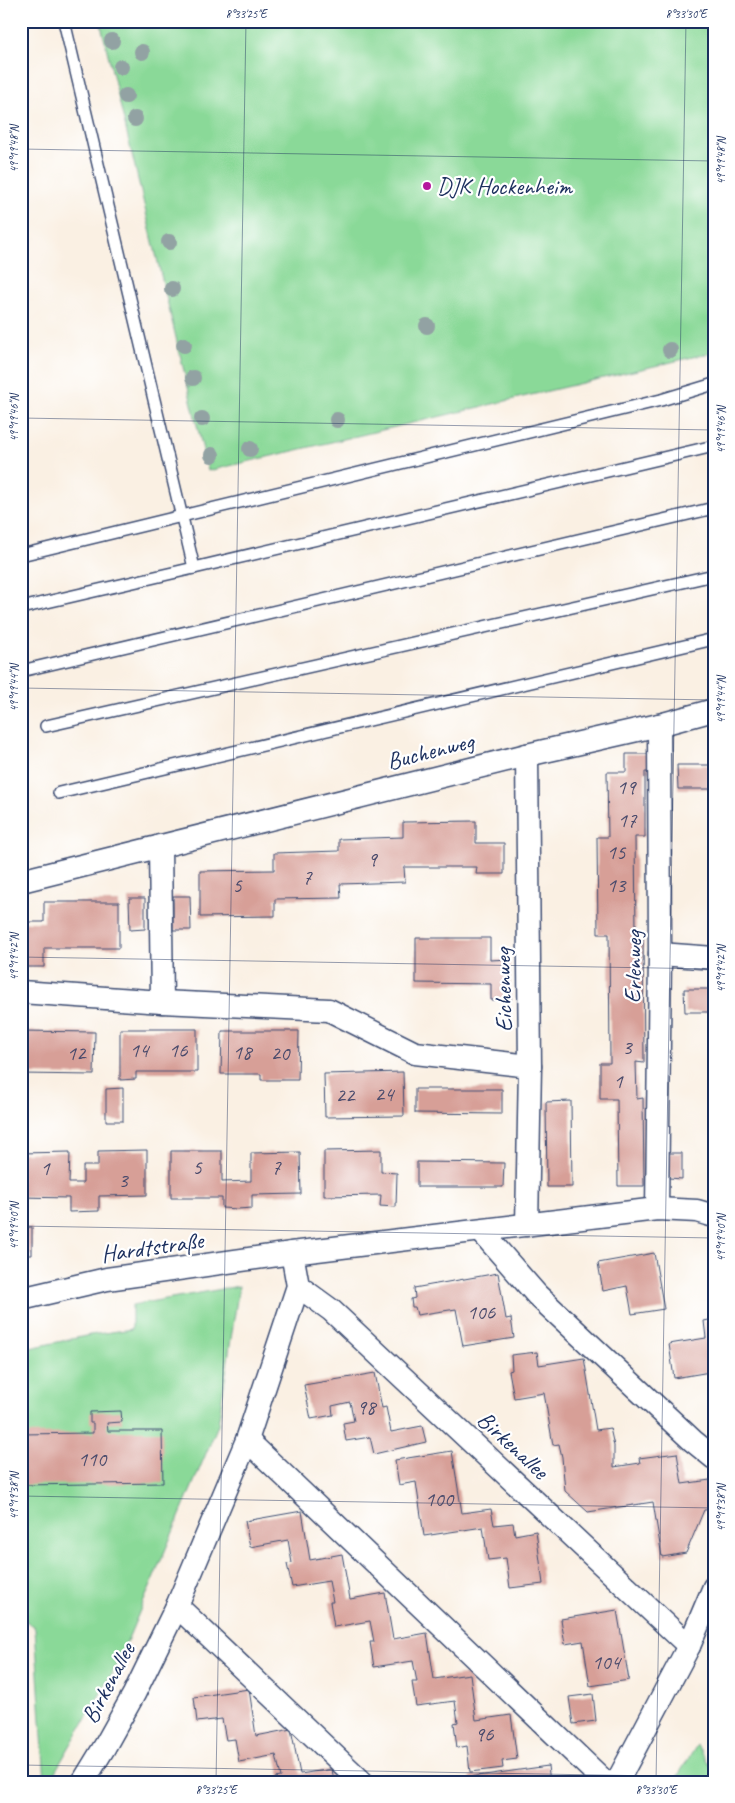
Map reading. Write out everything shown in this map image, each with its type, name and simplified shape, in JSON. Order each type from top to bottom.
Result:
[{"type":"street","name":"Buchenweg","points":[[21,881],[526,755],[713,712]]},
{"type":"street","name":"Erlenweg","points":[[657,1209],[660,954],[658,725]]},
{"type":"street","name":"Eichenweg","points":[[526,755],[530,1066],[527,1225]]},
{"type":"street","points":[[160,846],[162,1002]]},
{"type":"street","points":[[660,954],[714,958]]},
{"type":"street","points":[[21,992],[162,1002],[329,1010],[415,1053],[530,1066]]},
{"type":"street","points":[[292,1253],[657,1209],[697,1211],[714,1216]]},
{"type":"street","points":[[481,1231],[537,1295],[693,1441],[714,1458]]},
{"type":"street","name":"Birkenallee","points":[[83,1782],[134,1694],[177,1606],[247,1440],[298,1286],[292,1253]]},
{"type":"street","name":"Hardtstraße","points":[[21,1299],[107,1279],[292,1253]]},
{"type":"street","name":"Birkenallee","points":[[298,1286],[331,1310],[689,1646]]},
{"type":"street","points":[[247,1440],[606,1782]]},
{"type":"street","points":[[617,1782],[689,1646],[714,1587]]},
{"type":"street","points":[[177,1606],[362,1782]]},
{"type":"lane","points":[[64,21],[194,568]]},
{"type":"lane","points":[[21,555],[651,402],[714,384]]},
{"type":"lane","points":[[21,608],[714,446]]},
{"type":"lane","points":[[21,671],[714,508]]},
{"type":"lane","points":[[46,726],[714,575]]},
{"type":"lane","points":[[59,792],[714,639]]},
{"type":"green space","name":"DJK Hockenheim","points":[[100,21],[714,21],[714,352],[208,471]]},
{"type":"green space","points":[[239,1286],[218,1425],[117,1665],[49,1782],[45,1782],[35,1628],[21,1617],[21,1350],[90,1335],[132,1329],[132,1305]]},
{"type":"green space","points":[[697,1745],[714,1772],[714,1782],[674,1782]]},
{"type":"building","points":[[626,754],[651,754],[651,772],[645,772],[645,837],[635,837],[636,933],[643,933],[644,1063],[636,1062],[637,1099],[643,1098],[644,1186],[618,1186],[617,1099],[600,1099],[600,1063],[610,1063],[609,934],[598,934],[597,837],[608,837],[607,772],[626,772]]},
{"type":"building","points":[[677,765],[714,765],[714,789],[678,789]]},
{"type":"building","points":[[711,811],[714,811],[714,835],[711,835]]},
{"type":"building","points":[[476,821],[476,843],[504,843],[504,874],[476,874],[477,867],[404,867],[405,882],[340,884],[341,898],[275,899],[275,916],[200,917],[200,871],[274,870],[274,853],[339,851],[339,839],[403,837],[403,822]]},
{"type":"building","points":[[173,896],[190,896],[191,930],[173,930]]},
{"type":"building","points":[[129,898],[145,898],[145,929],[130,930]]},
{"type":"building","points":[[44,902],[119,902],[119,948],[44,948],[44,967],[21,967],[21,922],[44,922]]},
{"type":"building","points":[[416,938],[490,938],[490,960],[510,959],[511,1000],[491,1000],[491,984],[416,983]]},
{"type":"building","points":[[684,989],[714,989],[714,1012],[685,1012]]},
{"type":"building","points":[[120,1029],[197,1029],[197,1072],[136,1072],[136,1079],[120,1080]]},
{"type":"building","points":[[21,1031],[95,1032],[94,1075],[21,1074]]},
{"type":"building","points":[[222,1031],[299,1031],[298,1080],[261,1080],[261,1074],[221,1074]]},
{"type":"building","points":[[403,1072],[404,1116],[325,1117],[324,1074]]},
{"type":"building","points":[[123,1088],[123,1121],[106,1121],[106,1089]]},
{"type":"building","points":[[415,1089],[502,1089],[502,1114],[415,1113]]},
{"type":"building","points":[[571,1101],[572,1187],[547,1187],[546,1102]]},
{"type":"building","points":[[147,1150],[147,1195],[99,1196],[99,1211],[69,1212],[69,1198],[21,1197],[21,1153],[70,1152],[69,1183],[83,1183],[83,1166],[98,1166],[98,1151]]},
{"type":"building","points":[[381,1150],[381,1172],[397,1173],[396,1207],[380,1206],[381,1195],[324,1196],[324,1151]]},
{"type":"building","points":[[171,1151],[222,1151],[222,1182],[251,1181],[251,1153],[300,1152],[301,1194],[252,1195],[252,1208],[238,1209],[222,1208],[222,1198],[171,1198]]},
{"type":"building","points":[[669,1153],[682,1153],[682,1179],[669,1178]]},
{"type":"building","points":[[417,1162],[504,1163],[503,1187],[417,1187]]},
{"type":"building","points":[[32,1227],[32,1255],[21,1255],[21,1228]]},
{"type":"building","points":[[654,1253],[664,1309],[632,1314],[627,1286],[603,1291],[598,1263]]},
{"type":"building","points":[[498,1273],[506,1319],[511,1318],[514,1338],[463,1346],[456,1309],[417,1315],[415,1307],[412,1307],[411,1299],[415,1298],[414,1288]]},
{"type":"building","points":[[714,1319],[714,1389],[710,1372],[674,1378],[669,1344],[706,1338],[704,1321]]},
{"type":"building","points":[[537,1352],[539,1365],[584,1358],[596,1430],[610,1428],[614,1446],[614,1467],[640,1463],[639,1458],[677,1453],[682,1484],[710,1480],[714,1509],[704,1510],[686,1553],[662,1557],[653,1502],[588,1512],[565,1491],[562,1457],[559,1444],[553,1445],[544,1393],[514,1398],[509,1371],[512,1370],[511,1355]]},
{"type":"building","points":[[375,1373],[382,1408],[386,1407],[391,1432],[422,1426],[426,1442],[374,1454],[370,1437],[346,1441],[343,1423],[354,1421],[350,1402],[332,1406],[333,1415],[311,1419],[304,1385]]},
{"type":"building","points":[[121,1411],[122,1422],[107,1423],[108,1431],[162,1431],[163,1483],[21,1485],[21,1434],[93,1433],[93,1423],[90,1423],[90,1412]]},
{"type":"building","points":[[452,1451],[462,1513],[491,1509],[494,1525],[513,1523],[515,1535],[536,1531],[543,1584],[510,1588],[506,1558],[488,1560],[483,1527],[424,1536],[416,1482],[399,1485],[395,1460]]},
{"type":"building","points":[[302,1511],[310,1560],[342,1554],[350,1599],[385,1593],[393,1639],[427,1633],[434,1679],[470,1674],[476,1720],[511,1715],[517,1759],[502,1761],[503,1768],[470,1772],[467,1746],[457,1748],[454,1723],[458,1722],[455,1701],[416,1706],[412,1682],[417,1682],[413,1661],[374,1667],[370,1642],[374,1642],[370,1621],[334,1627],[330,1602],[333,1602],[329,1581],[292,1587],[287,1564],[292,1563],[288,1540],[250,1547],[245,1521]]},
{"type":"building","points":[[617,1610],[629,1680],[590,1686],[583,1641],[565,1644],[561,1619]]},
{"type":"building","points":[[249,1689],[256,1736],[291,1729],[300,1774],[332,1769],[334,1782],[276,1782],[275,1778],[281,1777],[276,1755],[239,1762],[235,1739],[226,1740],[222,1719],[197,1722],[194,1697]]},
{"type":"building","points":[[593,1694],[596,1721],[573,1724],[569,1697]]},
{"type":"building","points":[[548,1766],[550,1782],[470,1782],[470,1777]]},
{"type":"place","name":"DJK Hockenheim","points":[[427,186]]}]
